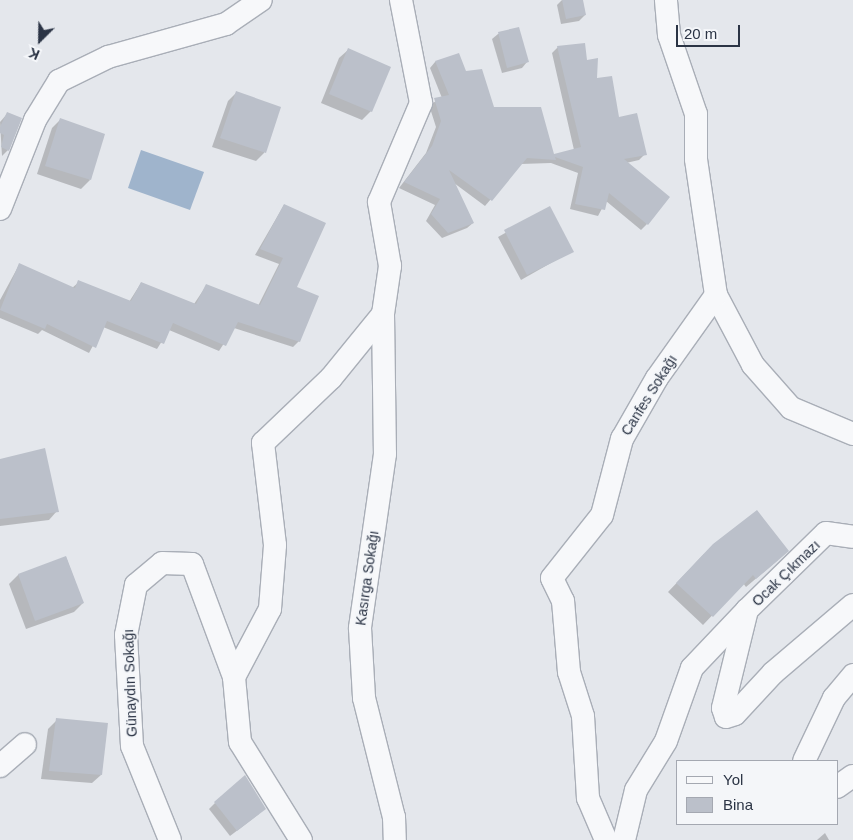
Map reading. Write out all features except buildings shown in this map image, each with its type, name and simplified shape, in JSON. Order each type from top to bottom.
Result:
[{"type":"street","points":[[0,209],[35,120],[59,81],[108,57],[226,24],[261,0]]},
{"type":"street","name":"Kasırga Sokağı","points":[[396,840],[394,817],[364,698],[360,628],[385,454],[383,314],[390,266],[378,202],[421,102],[401,0]]},
{"type":"street","points":[[666,0],[669,35],[696,114],[696,159],[716,295],[753,366],[791,408],[853,434]]},
{"type":"street","name":"Canfes Sokağı","points":[[606,840],[588,798],[583,716],[569,672],[563,601],[552,578],[602,515],[622,439],[657,378],[716,295]]},
{"type":"street","points":[[301,840],[240,742],[234,677],[270,609],[275,545],[263,443],[331,378],[383,314]]},
{"type":"street","name":"Ocak Çıkmazı","points":[[747,610],[826,533],[853,537]]},
{"type":"street","name":"Günaydın Sokağı","points":[[170,840],[132,746],[126,635],[136,585],[162,563],[192,564],[234,677]]},
{"type":"street","points":[[747,610],[723,708],[726,717],[735,714],[773,673],[853,605]]},
{"type":"street","points":[[624,840],[636,790],[666,741],[692,668],[747,610]]},
{"type":"street","points":[[804,760],[834,698],[853,675]]},
{"type":"street","points":[[0,766],[25,744]]},
{"type":"street","points":[[838,786],[853,776]]},
{"type":"water","points":[[141,150],[204,172],[190,210],[128,188]]}]
